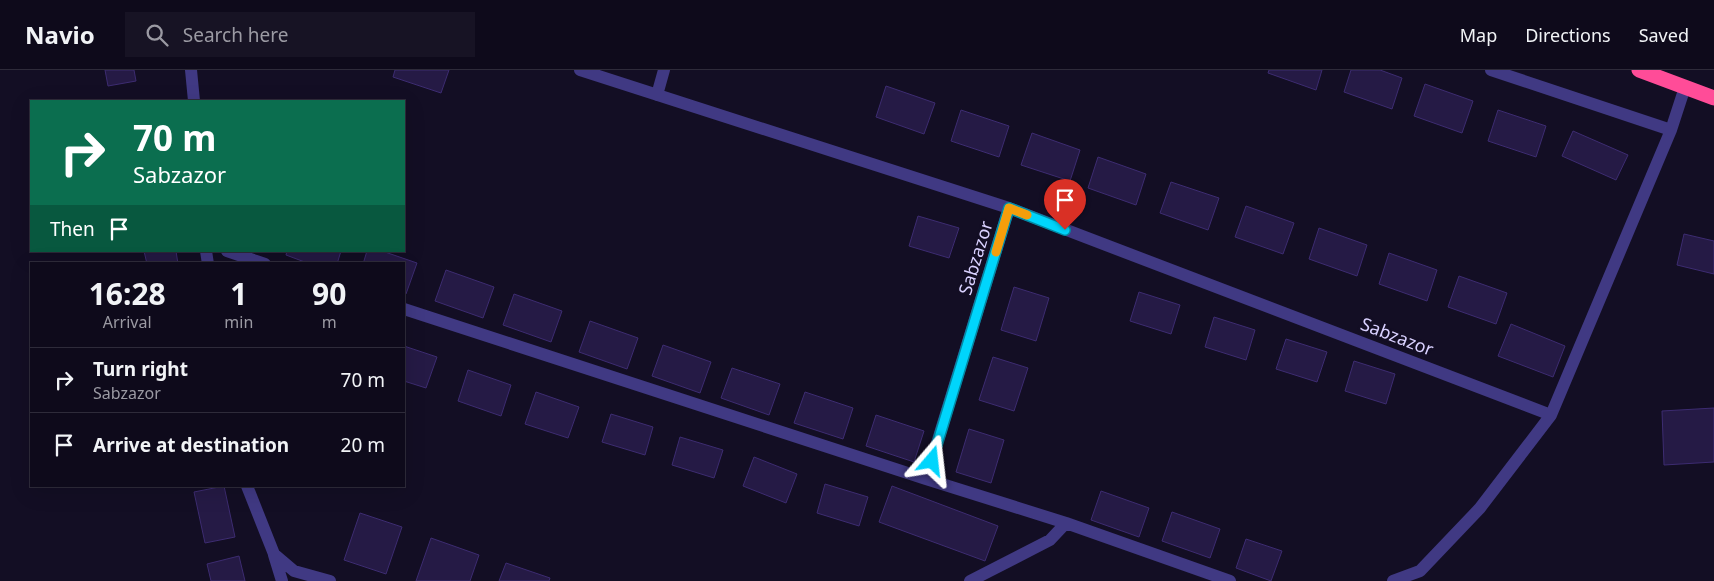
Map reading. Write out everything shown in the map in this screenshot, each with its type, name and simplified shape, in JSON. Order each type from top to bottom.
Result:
[{"type":"highway","points":[[1639,70],[1714,98]]},
{"type":"street","points":[[191,70],[194,100]]},
{"type":"street","points":[[580,70],[1009,208]]},
{"type":"street","points":[[657,95],[664,70]]},
{"type":"street","points":[[1491,70],[1671,130]]},
{"type":"street","points":[[1393,581],[1420,571],[1454,536],[1480,508],[1551,415],[1671,130],[1685,88]]},
{"type":"street","name":"Sabzazor","points":[[926,479],[1009,208],[1551,415]]},
{"type":"street","points":[[230,252],[259,262]]},
{"type":"street","points":[[405,309],[1066,523],[1230,581]]},
{"type":"street","points":[[247,487],[274,554],[282,581]]},
{"type":"street","points":[[970,581],[1050,540],[1066,523]]},
{"type":"street","points":[[274,554],[294,571],[330,581]]},
{"type":"building","points":[[105,70],[134,70],[136,81],[108,86]]},
{"type":"building","points":[[395,70],[449,70],[441,93],[393,77]]},
{"type":"building","points":[[1269,70],[1322,70],[1316,90],[1268,73]]},
{"type":"building","points":[[1351,70],[1380,70],[1402,78],[1392,109],[1344,92]]},
{"type":"building","points":[[1425,84],[1473,101],[1462,133],[1414,116]]},
{"type":"building","points":[[886,86],[935,103],[924,134],[876,117]]},
{"type":"building","points":[[961,110],[1009,126],[999,157],[951,141]]},
{"type":"building","points":[[1498,110],[1546,126],[1536,157],[1488,141]]},
{"type":"building","points":[[1573,131],[1628,155],[1616,180],[1562,156]]},
{"type":"building","points":[[1032,133],[1080,150],[1070,181],[1021,165]]},
{"type":"building","points":[[1098,157],[1146,174],[1136,205],[1088,188]]},
{"type":"building","points":[[1171,182],[1219,198],[1208,230],[1160,213]]},
{"type":"building","points":[[1246,206],[1294,223],[1283,254],[1235,237]]},
{"type":"building","points":[[918,216],[959,228],[949,258],[909,246]]},
{"type":"building","points":[[1319,228],[1367,245],[1357,276],[1309,259]]},
{"type":"building","points":[[1684,234],[1714,241],[1714,274],[1677,265]]},
{"type":"building","points":[[144,252],[176,252],[178,262],[147,262]]},
{"type":"building","points":[[287,252],[341,252],[338,262],[305,262],[286,255]]},
{"type":"building","points":[[367,252],[385,252],[417,263],[405,294],[405,262],[364,262]]},
{"type":"building","points":[[1389,253],[1437,270],[1427,301],[1379,284]]},
{"type":"building","points":[[446,270],[494,287],[483,318],[435,301]]},
{"type":"building","points":[[1459,276],[1507,293],[1496,324],[1448,307]]},
{"type":"building","points":[[1014,287],[1049,298],[1036,341],[1001,330]]},
{"type":"building","points":[[1139,292],[1180,305],[1171,334],[1130,321]]},
{"type":"building","points":[[514,294],[562,311],[551,342],[503,325]]},
{"type":"building","points":[[1214,317],[1255,330],[1246,360],[1205,347]]},
{"type":"building","points":[[590,321],[638,338],[627,369],[579,352]]},
{"type":"building","points":[[1511,324],[1565,346],[1553,377],[1498,356]]},
{"type":"building","points":[[1286,339],[1327,352],[1317,382],[1276,369]]},
{"type":"building","points":[[663,345],[711,362],[700,393],[652,376]]},
{"type":"building","points":[[405,346],[437,357],[426,388],[405,381]]},
{"type":"building","points":[[993,357],[1028,368],[1014,411],[979,400]]},
{"type":"building","points":[[1354,361],[1395,374],[1386,404],[1345,391]]},
{"type":"building","points":[[732,368],[780,384],[769,415],[721,398]]},
{"type":"building","points":[[468,370],[511,385],[501,416],[458,401]]},
{"type":"building","points":[[536,392],[579,407],[568,438],[525,424]]},
{"type":"building","points":[[805,392],[853,408],[843,439],[794,423]]},
{"type":"building","points":[[1714,408],[1714,462],[1664,465],[1662,411]]},
{"type":"building","points":[[611,414],[653,427],[645,455],[602,442]]},
{"type":"building","points":[[876,415],[924,431],[914,462],[866,446]]},
{"type":"building","points":[[969,429],[1004,440],[991,483],[956,472]]},
{"type":"building","points":[[680,437],[723,450],[714,478],[672,465]]},
{"type":"building","points":[[754,457],[797,474],[786,503],[743,486]]},
{"type":"building","points":[[825,484],[868,497],[859,526],[817,513]]},
{"type":"building","points":[[892,486],[998,526],[985,561],[879,522]]},
{"type":"building","points":[[224,487],[235,537],[205,543],[194,492]]},
{"type":"building","points":[[1101,491],[1149,508],[1139,537],[1091,520]]},
{"type":"building","points":[[1172,512],[1220,529],[1210,558],[1162,541]]},
{"type":"building","points":[[360,513],[402,527],[386,574],[344,560]]},
{"type":"building","points":[[431,538],[479,555],[470,581],[416,581]]},
{"type":"building","points":[[1246,539],[1282,551],[1271,581],[1236,568]]},
{"type":"building","points":[[239,556],[245,581],[211,581],[207,564]]},
{"type":"building","points":[[506,563],[550,578],[549,581],[499,581]]},
{"type":"slow traffic","points":[[996,252],[1009,208],[1027,215]]},
{"type":"route","points":[[932,461],[1009,208],[1065,230]]}]
